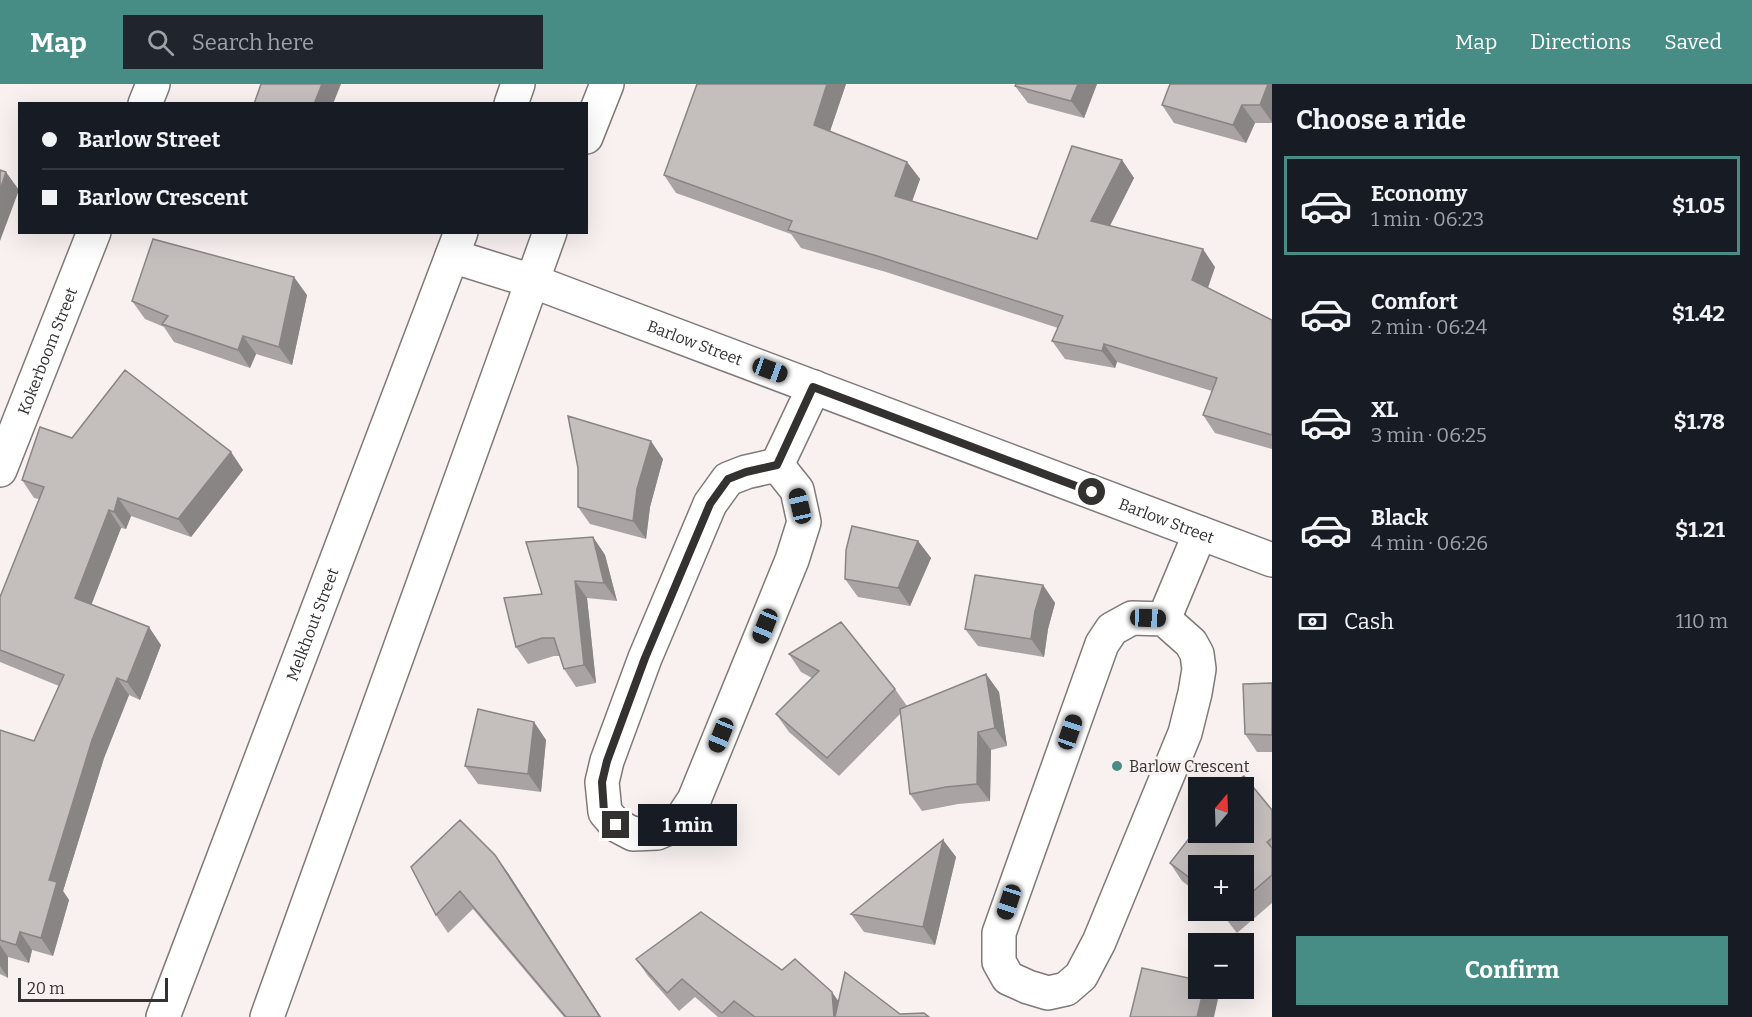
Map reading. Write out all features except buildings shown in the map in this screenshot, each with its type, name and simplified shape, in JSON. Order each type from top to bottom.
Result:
[{"type":"street","points":[[146,102],[153,84]]},
{"type":"street","points":[[512,102],[518,84]]},
{"type":"street","points":[[588,132],[607,84]]},
{"type":"street","name":"Kokerboom Street","points":[[0,470],[93,234]]},
{"type":"street","points":[[267,1017],[549,234]]},
{"type":"street","name":"Barlow Street","points":[[457,244],[532,281],[1272,560]]},
{"type":"street","name":"Melkhout Street","points":[[163,1017],[457,244]]},
{"type":"street","points":[[777,465],[813,387]]},
{"type":"street","points":[[777,465],[797,490],[804,522],[792,560],[694,800],[678,824],[657,833],[633,834],[616,825],[604,812],[602,782],[607,761],[645,658],[710,504],[728,479],[777,465]]},
{"type":"street","points":[[1164,619],[1200,533]]},
{"type":"street","points":[[1132,618],[1164,619],[1191,643],[1197,654],[1199,669],[1185,733],[1099,942],[1081,976],[1066,989],[1048,993],[1028,987],[1008,978],[999,962],[999,933],[1093,666],[1102,645],[1113,629],[1132,618]]},
{"type":"place","name":"Barlow Crescent","points":[[1117,766]]},
{"type":"route","points":[[616,825],[604,812],[602,782],[607,761],[645,658],[710,504],[728,479],[777,465],[813,387],[1092,492]]}]
